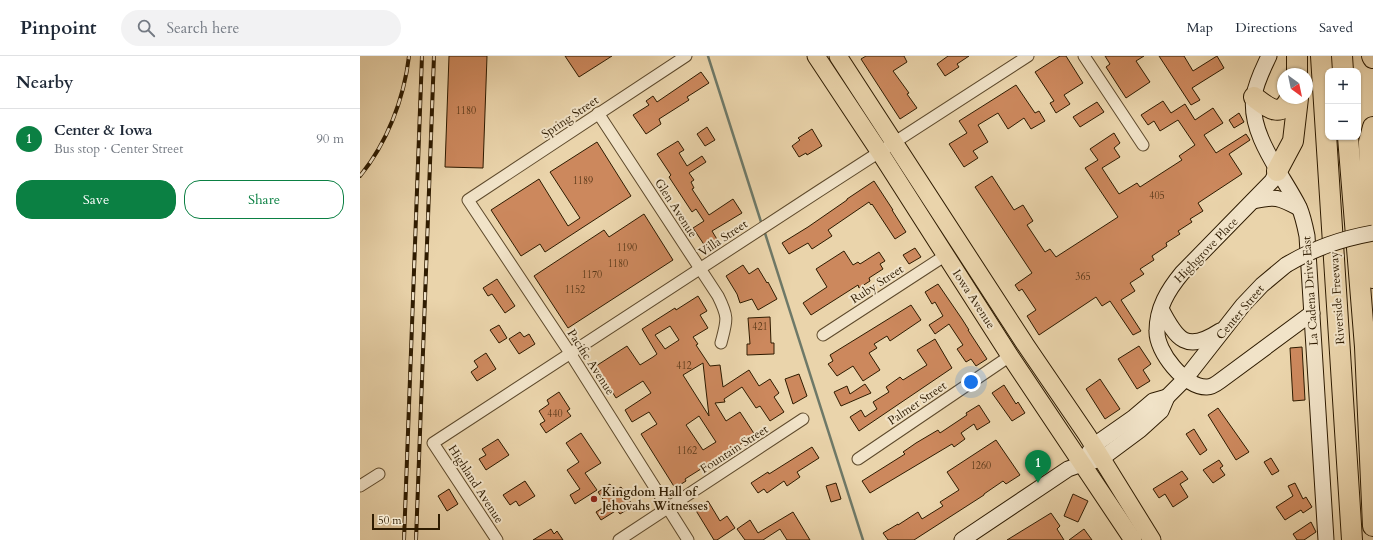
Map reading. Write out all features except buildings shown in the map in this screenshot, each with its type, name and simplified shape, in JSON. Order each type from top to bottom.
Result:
[{"type":"highway","name":"Riverside Freeway","points":[[1320,56],[1352,540]]},
{"type":"highway","points":[[1342,56],[1343,68]]},
{"type":"highway","points":[[1254,97],[1274,110],[1280,110],[1286,104]]},
{"type":"highway","points":[[1277,171],[1293,141],[1297,104]]},
{"type":"highway","points":[[1365,347],[1373,301],[1369,142],[1373,127]]},
{"type":"highway","name":"Riverside Freeway","points":[[1348,140],[1365,347],[1373,526]]},
{"type":"main road","name":"Iowa Avenue","points":[[816,56],[880,151],[1010,356],[1133,540]]},
{"type":"main road","name":"Iowa Avenue","points":[[838,56],[1097,452],[1152,540]]},
{"type":"main road","name":"La Cadena Drive East","points":[[1269,56],[1254,97],[1256,122],[1277,171],[1299,208],[1307,236],[1326,540]]},
{"type":"main road","name":"Highgrove Place","points":[[1185,379],[1170,363],[1161,348],[1156,332],[1160,309],[1164,298],[1171,286],[1182,273],[1272,181],[1277,171]]},
{"type":"main road","points":[[1253,201],[1271,197],[1281,198],[1299,208]]},
{"type":"main road","name":"Center Street","points":[[962,540],[1068,470],[1082,464],[1097,452],[1127,422],[1153,401],[1167,398],[1185,379],[1243,305],[1262,285],[1286,265],[1322,247],[1348,238],[1373,233]]},
{"type":"main road","points":[[1160,309],[1171,330],[1176,336],[1183,340],[1192,342],[1200,341],[1211,337],[1226,328]]},
{"type":"main road","points":[[1185,379],[1206,388],[1213,386],[1312,313]]},
{"type":"street","name":"Spring Street","points":[[468,200],[686,56]]},
{"type":"street","name":"Villa Street","points":[[433,443],[777,217],[1028,56]]},
{"type":"street","points":[[1084,56],[1143,145]]},
{"type":"street","name":"Glen Avenue","points":[[598,113],[718,296],[724,308],[727,320],[721,344]]},
{"type":"street","name":"Pacific Avenue","points":[[468,200],[570,353],[688,540]]},
{"type":"street","name":"Ruby Street","points":[[823,335],[946,255]]},
{"type":"street","name":"Palmer Street","points":[[858,459],[1010,356]]},
{"type":"street","name":"Fountain Street","points":[[619,540],[803,419]]},
{"type":"street","name":"Highland Avenue","points":[[433,443],[497,540]]},
{"type":"street","points":[[360,486],[379,474]]},
{"type":"waterway","points":[[708,56],[762,225]]},
{"type":"waterway","points":[[764,230],[863,540]]},
{"type":"railway","points":[[360,176],[370,163],[393,120],[403,88],[409,56]]},
{"type":"railway","points":[[404,540],[422,56]]},
{"type":"railway","points":[[416,540],[434,56]]},
{"type":"place","name":"Center & Iowa","points":[[1038,483]]},
{"type":"place","name":"Kingdom Hall of Jehovahs Witnesses","points":[[594,499]]}]
